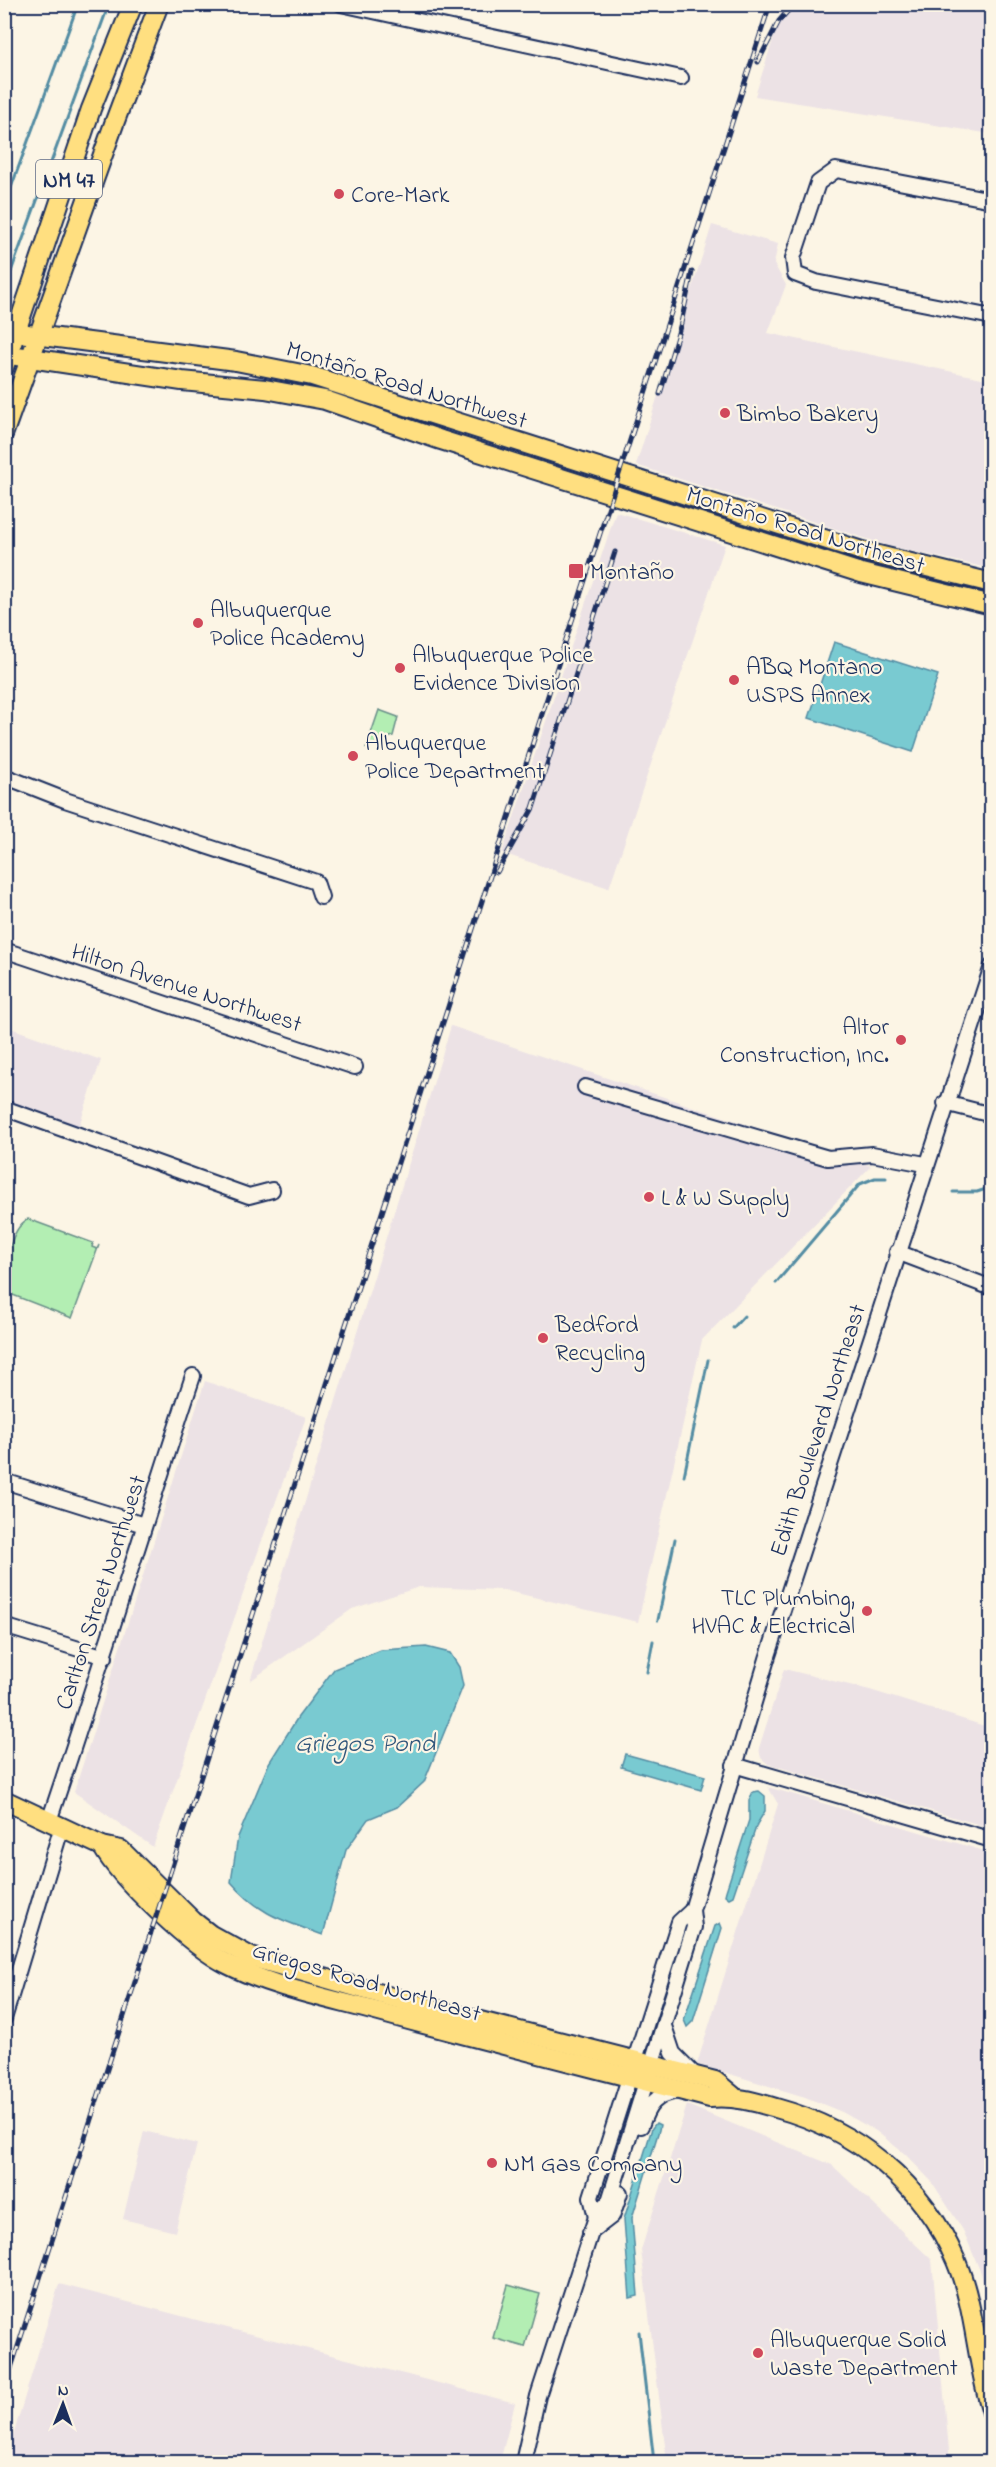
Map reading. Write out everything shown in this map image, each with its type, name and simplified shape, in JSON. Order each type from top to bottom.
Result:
[{"type":"main road","name":"NM 47","points":[[6,359],[11,332],[92,109],[133,4]]},
{"type":"main road","name":"NM 47","points":[[4,432],[159,4]]},
{"type":"main road","name":"Montaño Road Northwest","points":[[11,332],[40,334],[236,362],[312,376],[614,472]]},
{"type":"main road","name":"Montaño Road Northwest","points":[[6,359],[33,357],[182,381],[265,389],[317,398],[608,493]]},
{"type":"main road","name":"Montaño Road Northeast","points":[[614,472],[862,551],[992,583]]},
{"type":"main road","name":"Montaño Road Northeast","points":[[608,493],[879,578],[992,605]]},
{"type":"main road","name":"Griegos Road Northeast","points":[[4,1800],[102,1846],[121,1850],[211,1935],[251,1957],[630,2068]]},
{"type":"main road","name":"Griegos Road Northeast","points":[[102,1846],[112,1864],[175,1926],[198,1946],[245,1973],[433,2026],[630,2068]]},
{"type":"main road","points":[[630,2068],[696,2076],[715,2081],[733,2096]]},
{"type":"main road","points":[[649,2072],[682,2090],[710,2098],[733,2096],[812,2120],[859,2142],[891,2168],[920,2199],[940,2228],[957,2263],[992,2412]]},
{"type":"street","points":[[341,4],[681,78]]},
{"type":"street","points":[[992,200],[836,170],[818,183],[793,258],[795,274],[816,282],[992,317]]},
{"type":"street","points":[[4,776],[65,800],[316,882],[321,897]]},
{"type":"street","name":"Hilton Avenue Northwest","points":[[4,950],[355,1067]]},
{"type":"street","name":"Edith Boulevard Northeast","points":[[523,2463],[538,2396],[590,2232],[596,2217],[609,2201],[694,1927],[692,1910],[734,1765],[945,1103],[992,966]]},
{"type":"street","points":[[585,1087],[828,1158],[872,1154],[926,1164]]},
{"type":"street","points":[[945,1103],[992,1115]]},
{"type":"street","points":[[4,1108],[249,1196],[272,1190]]},
{"type":"street","points":[[897,1252],[992,1288]]},
{"type":"street","name":"Carlton Street Northwest","points":[[5,2016],[55,1823],[144,1526],[193,1376]]},
{"type":"street","points":[[4,1481],[144,1526]]},
{"type":"street","points":[[4,1626],[105,1658]]},
{"type":"street","points":[[734,1765],[992,1840]]},
{"type":"street","name":"Edith Boulevard Northeast","points":[[596,2217],[591,2197],[630,2068],[679,1922],[692,1910]]},
{"type":"street","points":[[663,2025],[673,2053],[696,2076]]},
{"type":"street","points":[[590,2232],[612,2216],[636,2138],[651,2103],[663,2094],[682,2090]]},
{"type":"shaded area","points":[[784,5],[991,5],[991,134],[755,96]]},
{"type":"shaded area","points":[[712,225],[778,244],[774,264],[786,285],[768,333],[991,380],[992,558],[983,567],[889,546],[636,465]]},
{"type":"shaded area","points":[[616,512],[725,545],[609,888],[502,853]]},
{"type":"shaded area","points":[[5,1026],[101,1060],[79,1126],[5,1100]]},
{"type":"shaded area","points":[[451,1026],[871,1166],[702,1340],[638,1622],[504,1590],[419,1587],[352,1609],[250,1681]]},
{"type":"shaded area","points":[[205,1381],[306,1417],[153,1847],[74,1792]]},
{"type":"shaded area","points":[[784,1669],[870,1690],[991,1728],[991,1828],[768,1764],[761,1758],[759,1748]]},
{"type":"shaded area","points":[[768,1787],[991,1853],[991,2320],[981,2273],[963,2230],[932,2182],[905,2154],[876,2131],[842,2112],[805,2097],[697,2064],[778,1804]]},
{"type":"shaded area","points":[[687,2105],[832,2165],[932,2260],[950,2462],[667,2462],[641,2250]]},
{"type":"shaded area","points":[[144,2131],[197,2144],[175,2232],[123,2219]]},
{"type":"shaded area","points":[[59,2284],[515,2403],[500,2462],[5,2462]]},
{"type":"green space","points":[[379,710],[398,717],[393,736],[366,748]]},
{"type":"green space","points":[[28,1219],[93,1243],[92,1247],[97,1249],[99,1245],[72,1318],[5,1292],[5,1274],[12,1242],[21,1224]]},
{"type":"green space","points":[[508,2285],[540,2294],[525,2347],[493,2338]]},
{"type":"water","points":[[834,642],[938,675],[913,752],[809,718]]},
{"type":"water","name":"Griegos Pond","points":[[426,1647],[450,1653],[459,1667],[463,1686],[424,1782],[397,1807],[368,1819],[346,1850],[323,1935],[284,1921],[262,1910],[231,1882],[238,1837],[269,1763],[298,1717],[334,1669],[381,1650]]},
{"type":"water","points":[[625,1754],[705,1776],[701,1790],[621,1767]]},
{"type":"water","points":[[759,1791],[765,1796],[765,1811],[757,1824],[733,1896],[729,1898],[725,1895],[749,1820],[749,1800],[753,1792]]},
{"type":"water","points":[[720,1923],[722,1928],[693,2021],[687,2027],[684,2020],[715,1926]]},
{"type":"water","points":[[656,2123],[660,2125],[659,2130],[632,2218],[638,2296],[630,2298],[624,2219],[652,2128]]},
{"type":"waterway","points":[[4,207],[78,4]]},
{"type":"waterway","points":[[5,288],[109,4]]},
{"type":"waterway","points":[[776,1283],[860,1184],[875,1178],[886,1178]]},
{"type":"waterway","points":[[953,1192],[977,1192],[992,1187]]},
{"type":"waterway","points":[[733,1328],[744,1316]]},
{"type":"waterway","points":[[684,1476],[708,1360]]},
{"type":"waterway","points":[[658,1620],[675,1539]]},
{"type":"waterway","points":[[647,1672],[653,1641]]},
{"type":"waterway","points":[[639,2332],[654,2462]]},
{"type":"railway","points":[[4,2390],[770,4]]},
{"type":"railway","points":[[758,62],[779,21],[794,4]]},
{"type":"railway","points":[[660,394],[681,323],[692,272]]},
{"type":"railway","points":[[497,872],[533,808],[615,552]]},
{"type":"place","name":"Core-Mark","points":[[339,194]]},
{"type":"place","name":"Bimbo Bakery","points":[[725,413]]},
{"type":"place","name":"Montaño","points":[[576,571]]},
{"type":"place","name":"Albuquerque Police Academy","points":[[198,623]]},
{"type":"place","name":"Albuquerque Police Evidence Division","points":[[400,668]]},
{"type":"place","name":"ABQ Montano USPS Annex","points":[[734,680]]},
{"type":"place","name":"Albuquerque Police Department","points":[[353,756]]},
{"type":"place","name":"Altor Construction, Inc.","points":[[901,1040]]},
{"type":"place","name":"L & W Supply","points":[[649,1197]]},
{"type":"place","name":"Bedford Recycling","points":[[543,1338]]},
{"type":"place","name":"TLC Plumbing, HVAC & Electrical","points":[[867,1611]]},
{"type":"place","name":"NM Gas Company","points":[[492,2163]]},
{"type":"place","name":"Albuquerque Solid Waste Department","points":[[758,2353]]}]
